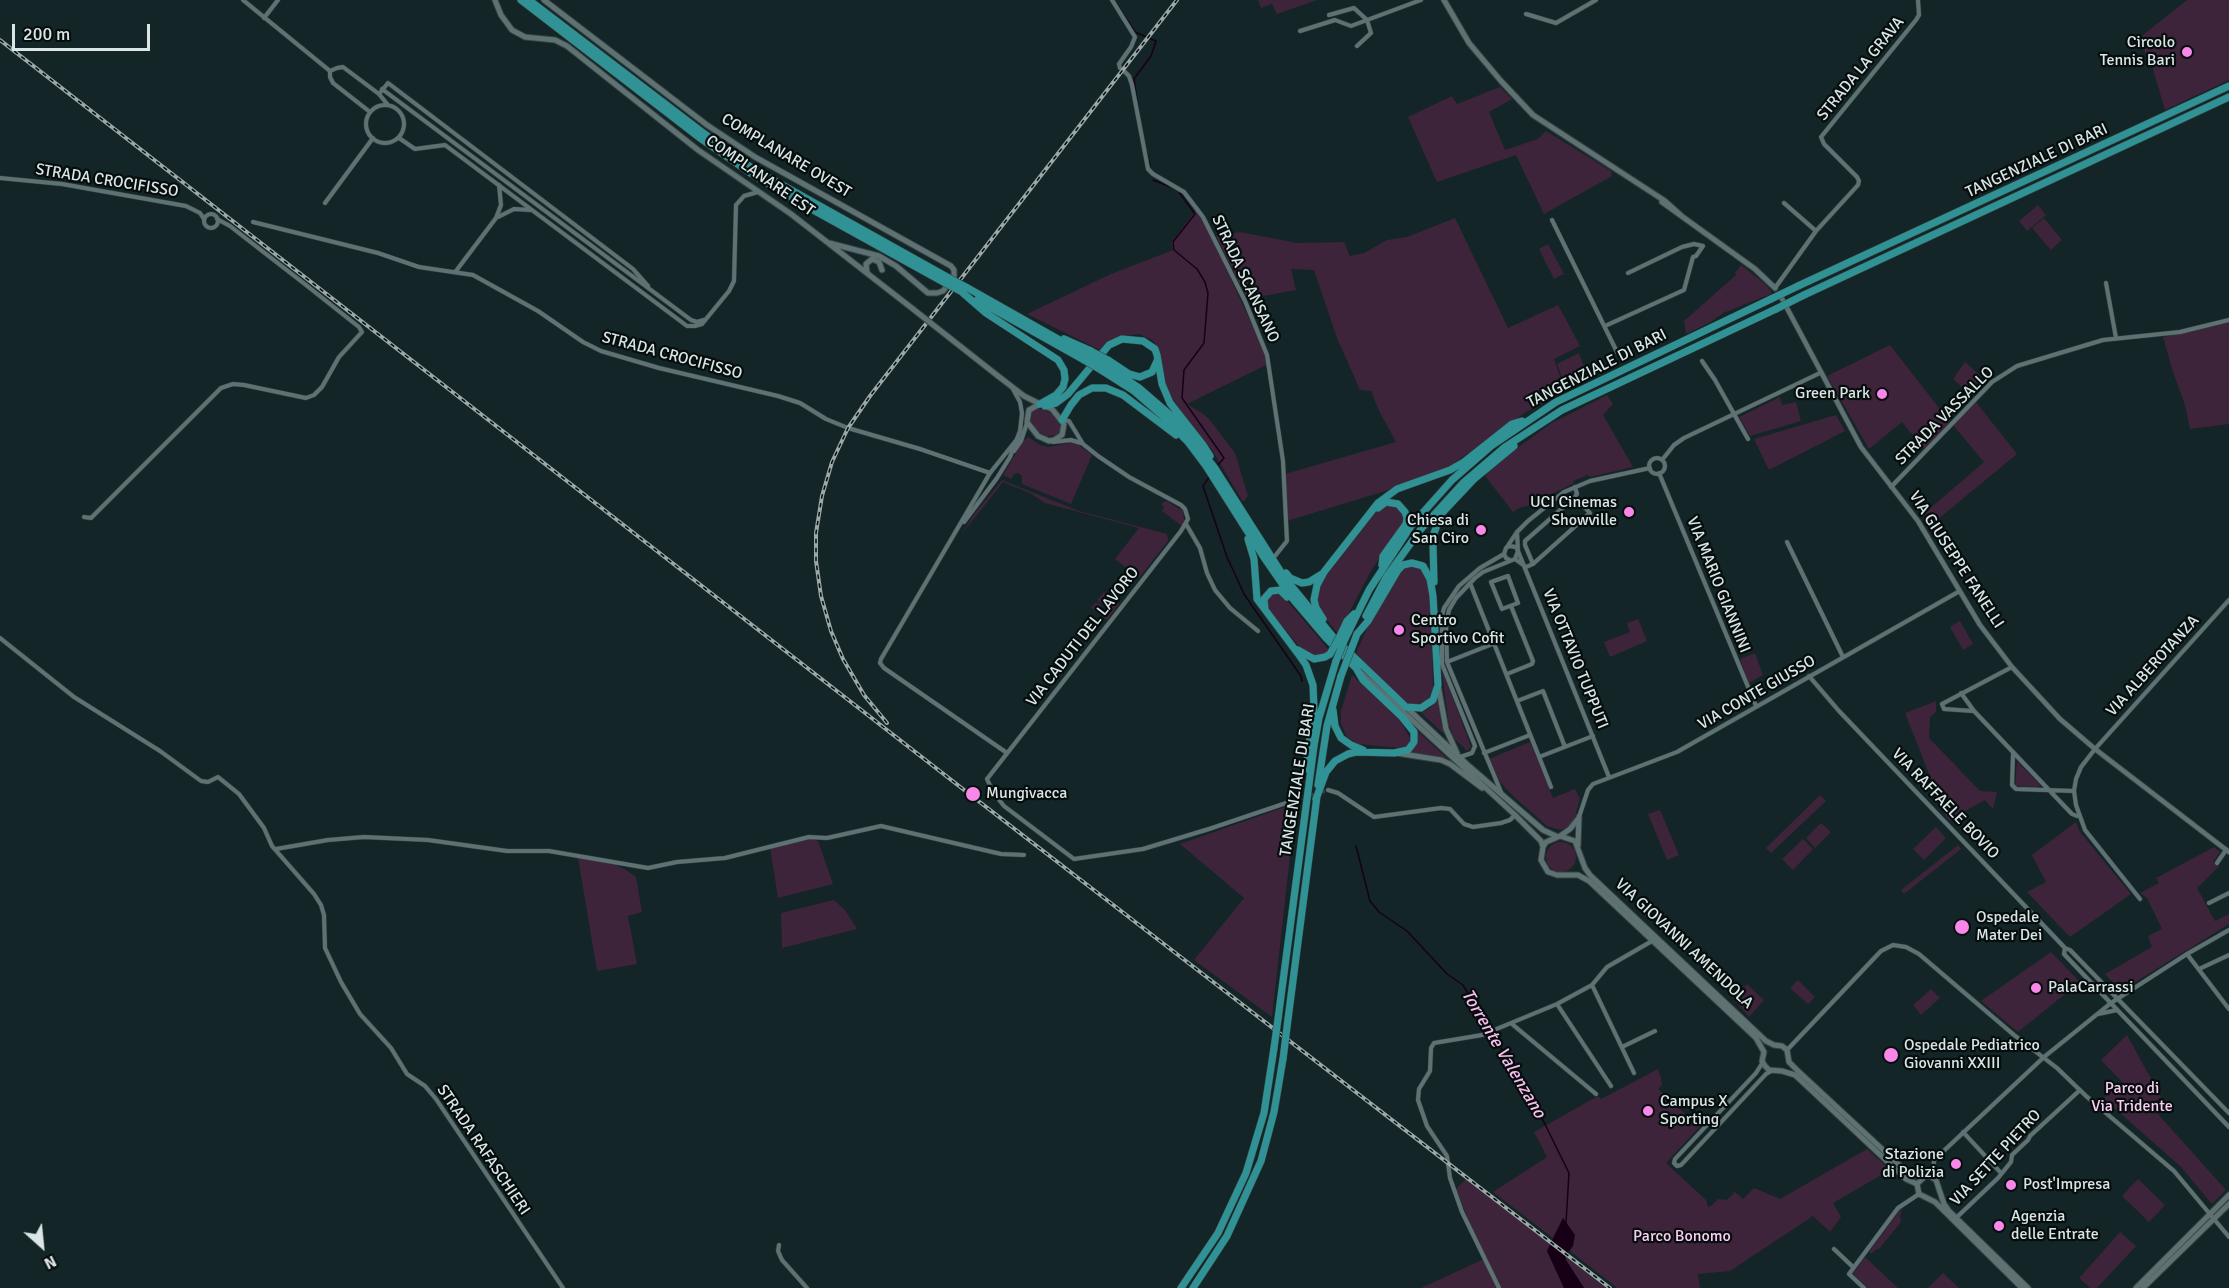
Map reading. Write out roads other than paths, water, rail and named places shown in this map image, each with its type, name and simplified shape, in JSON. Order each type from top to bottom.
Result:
[{"type":"highway","points":[[520,0],[700,138],[752,174],[804,205],[947,280]]},
{"type":"highway","points":[[529,0],[702,132],[753,168],[963,291],[1104,365],[1129,374],[1140,377],[1152,372],[1158,355]]},
{"type":"highway","name":"TANGENZIALE DI BARI","points":[[1181,1288],[1218,1233],[1246,1173],[1264,1113],[1308,787],[1319,718],[1336,661],[1336,638],[1358,610],[1381,568],[1411,526],[1452,480],[1491,446],[1556,402],[1798,286],[2229,86]]},
{"type":"highway","name":"TANGENZIALE DI BARI","points":[[1193,1288],[1227,1236],[1261,1161],[1274,1112],[1327,726],[1341,676],[1357,634],[1387,576],[1436,511],[1483,465],[1534,427],[1562,410],[2229,97]]},
{"type":"highway","points":[[963,291],[1054,336],[1070,340],[1088,356],[1104,365],[1164,417],[1231,494],[1296,593],[1336,638]]},
{"type":"highway","points":[[963,291],[986,312],[1059,360],[1064,370],[1063,387],[1042,405]]},
{"type":"highway","points":[[1042,405],[1056,403],[1068,394],[1105,350],[1115,342],[1129,339],[1143,341],[1155,349],[1162,384],[1170,402],[1203,444],[1208,466]]},
{"type":"highway","points":[[1066,418],[1074,399],[1085,391],[1099,387],[1114,390],[1175,434],[1208,466],[1271,569],[1292,598],[1406,707],[1417,708],[1426,706],[1433,700],[1438,685],[1433,596],[1433,544],[1434,533],[1442,513],[1474,479],[1534,427]]},
{"type":"highway","points":[[1066,418],[1063,407],[1068,394]]},
{"type":"highway","points":[[1316,799],[1326,772],[1335,761],[1348,754],[1394,753],[1408,750],[1415,736],[1401,717],[1363,680],[1316,608],[1314,600],[1317,585],[1324,572],[1378,503],[1396,489],[1450,470],[1464,462],[1512,424],[1532,417]]},
{"type":"highway","points":[[1369,515],[1380,506],[1392,502],[1402,507],[1407,518],[1406,524],[1383,556],[1381,568]]},
{"type":"highway","points":[[1232,507],[1238,524],[1251,544],[1255,568],[1255,593],[1260,605],[1290,642],[1310,675],[1314,697],[1307,760],[1308,787]]},
{"type":"highway","points":[[1257,535],[1290,578],[1296,582],[1308,582],[1324,572]]},
{"type":"highway","points":[[1357,634],[1368,621],[1389,582],[1403,565],[1412,563],[1423,566],[1430,579],[1433,596]]},
{"type":"highway","points":[[1266,611],[1263,603],[1266,594],[1280,590],[1313,629],[1336,638]]},
{"type":"highway","points":[[1290,642],[1302,654],[1314,659],[1330,654],[1336,638]]},
{"type":"highway","points":[[1334,700],[1333,714],[1338,733],[1351,745],[1370,752]]},
{"type":"main road","name":"COMPLANARE EST","points":[[495,0],[501,15],[512,30],[525,37],[555,40],[567,46],[698,150],[829,243],[1011,386],[1042,405]]},
{"type":"main road","name":"COMPLANARE OVEST","points":[[544,0],[707,125],[755,157],[951,266],[955,275],[948,287],[932,294],[922,289],[893,265],[872,253],[841,248],[829,243]]},
{"type":"main road","name":"VIA GIUSEPPE FANELLI","points":[[1444,0],[1469,43],[1533,115],[1651,192],[1671,211],[1755,269],[1775,288]]},
{"type":"main road","points":[[867,272],[866,264],[872,259],[879,262],[882,270],[880,278],[887,289]]},
{"type":"main road","points":[[882,270],[893,265]]},
{"type":"main road","points":[[1042,405],[1066,418],[1062,435],[1049,441],[1034,433],[1027,422],[1029,410],[1042,405]]},
{"type":"main road","points":[[1356,668],[1515,815],[1541,841],[1542,847],[1570,829],[1579,817]]},
{"type":"main road","points":[[1438,685],[1446,729],[1459,758]]},
{"type":"main road","points":[[1406,707],[1459,758],[1543,830],[1570,838],[1578,846]]},
{"type":"main road","points":[[1394,753],[1441,760],[1493,795]]},
{"type":"main road","name":"VIA GIOVANNI AMENDOLA","points":[[1579,817],[1578,846],[1581,859],[1590,875],[1766,1041],[1787,1050]]},
{"type":"main road","name":"VIA GIOVANNI AMENDOLA","points":[[1542,847],[1542,860],[1548,872],[1557,875],[1572,874],[1589,881],[1756,1038],[1764,1052]]},
{"type":"main road","points":[[1572,874],[1578,870],[1581,859]]},
{"type":"main road","points":[[1774,1045],[1764,1052],[1765,1066],[1771,1071],[1782,1071],[1795,1075],[1906,1179],[1917,1184]]},
{"type":"main road","points":[[1787,1050],[1789,1062],[1910,1175],[1934,1178],[1944,1204],[2028,1288]]},
{"type":"main road","points":[[1782,1071],[1789,1062]]},
{"type":"main road","points":[[1923,1177],[1917,1184],[1918,1194],[1935,1203],[2022,1288]]},
{"type":"main road","points":[[1928,1199],[1935,1196],[1939,1187]]},
{"type":"main road","points":[[2143,1288],[2229,1195]]},
{"type":"main road","points":[[2136,1288],[2211,1216],[2229,1204]]},
{"type":"street","points":[[243,0],[330,71]]},
{"type":"street","points":[[264,18],[278,0]]},
{"type":"street","points":[[1112,0],[1135,37],[1119,64],[1120,68]]},
{"type":"street","points":[[1300,31],[1335,20],[1351,26],[1421,0]]},
{"type":"street","points":[[1526,14],[1556,23],[1596,0]]},
{"type":"street","name":"STRADA LA GRAVA","points":[[1775,288],[1816,231],[1858,185],[1859,181],[1824,144],[1821,137],[1916,20],[1918,0]]},
{"type":"street","points":[[1329,15],[1354,8],[1367,20],[1371,33],[1357,46]]},
{"type":"street","points":[[330,71],[343,67],[399,111],[404,122],[402,133],[399,138],[389,143],[373,138],[367,129],[370,112],[379,106],[389,105]]},
{"type":"street","points":[[330,71],[333,83],[370,112]]},
{"type":"street","name":"STRADA SCANSANO","points":[[1125,72],[1132,85],[1148,169],[1184,192],[1203,217],[1245,301],[1267,355],[1283,461],[1287,541],[1275,556]]},
{"type":"street","points":[[379,94],[388,83],[633,269],[655,293]]},
{"type":"street","points":[[382,89],[602,256],[691,320],[697,322],[707,320]]},
{"type":"street","points":[[325,203],[373,138]]},
{"type":"street","points":[[399,138],[415,149],[445,145],[687,326],[695,326],[707,320],[729,291],[734,281],[736,205],[744,196],[759,192]]},
{"type":"street","name":"STRADA CROCIFISSO","points":[[0,178],[62,184],[192,208],[204,219]]},
{"type":"street","points":[[456,272],[496,218],[501,205],[498,184]]},
{"type":"street","points":[[1784,203],[1816,231]]},
{"type":"street","points":[[84,517],[91,518],[221,388],[233,384],[306,398],[314,395],[322,387],[339,357],[362,332],[359,327],[230,226],[213,215],[192,208]]},
{"type":"street","points":[[496,218],[514,209],[531,210]]},
{"type":"street","points":[[209,215],[204,219],[204,224],[208,227],[230,226]]},
{"type":"street","points":[[214,227],[217,219]]},
{"type":"street","points":[[1552,220],[1617,352]]},
{"type":"street","name":"STRADA CROCIFISSO","points":[[253,222],[378,254],[404,263],[474,275],[538,311],[600,351],[658,368],[778,396],[800,404],[848,428],[990,473]]},
{"type":"street","points":[[1605,326],[1684,290],[1693,257],[1703,246],[1694,244],[1682,247],[1628,273]]},
{"type":"street","points":[[2106,283],[2116,338]]},
{"type":"street","name":"VIA GIUSEPPE FANELLI","points":[[1775,288],[1791,313],[1820,373],[1861,447],[1918,521],[1958,592],[2012,667],[2054,712],[2095,749],[2228,851]]},
{"type":"street","name":"STRADA VASSALLO","points":[[1892,487],[2000,376],[2027,363],[2092,343],[2116,338],[2180,332],[2229,320]]},
{"type":"street","points":[[1702,361],[1748,439]]},
{"type":"street","points":[[1662,460],[1674,445],[1684,438],[1820,373]]},
{"type":"street","points":[[1010,457],[1022,425],[1020,402],[1011,386]]},
{"type":"street","points":[[1066,418],[1083,444]]},
{"type":"street","points":[[952,537],[997,478],[1021,441],[1027,422]]},
{"type":"street","points":[[1007,753],[880,663],[990,473],[1018,438]]},
{"type":"street","points":[[1049,441],[1071,440],[1083,444],[1129,477],[1181,505],[1188,514],[1186,524],[1200,548],[1207,573],[1215,590],[1230,608],[1258,631]]},
{"type":"street","points":[[1657,458],[1662,460],[1665,467],[1659,473],[1653,472],[1650,468],[1652,460],[1657,458]]},
{"type":"street","points":[[1459,758],[1472,753],[1475,747],[1442,664],[1444,608],[1459,586],[1480,568],[1504,554],[1517,532],[1544,506],[1575,487],[1598,478],[1650,468]]},
{"type":"street","name":"VIA MARIO GIANNINI","points":[[1659,473],[1756,706]]},
{"type":"street","points":[[1533,564],[1525,541],[1575,497],[1577,494],[1575,487]]},
{"type":"street","points":[[1504,554],[1507,559],[1526,567],[1533,564],[1590,513],[1575,497]]},
{"type":"street","name":"VIA CADUTI DEL LAVORO","points":[[1186,524],[987,779],[993,792],[1004,806],[1074,859],[1143,849],[1209,830],[1298,799]]},
{"type":"street","points":[[1503,795],[1447,662],[1446,624],[1449,610],[1470,582],[1518,556],[1517,532]]},
{"type":"street","points":[[1787,542],[1843,657]]},
{"type":"street","points":[[1507,547],[1514,546],[1518,551]]},
{"type":"street","name":"VIA OTTAVIO TUPPUTI","points":[[1518,551],[1609,777]]},
{"type":"street","points":[[1508,576],[1518,603],[1511,606],[1502,609],[1491,582],[1508,576]]},
{"type":"street","points":[[1470,582],[1551,787]]},
{"type":"street","name":"VIA CONTE GIUSSO","points":[[1579,817],[1588,790],[1593,784],[1677,752],[1958,592]]},
{"type":"street","name":"VIA ALBEROTANZA","points":[[2074,791],[2081,767],[2095,749],[2229,600]]},
{"type":"street","points":[[1507,674],[1532,664],[1533,661],[1511,606]]},
{"type":"street","name":"STRADA RAFASCHIERI","points":[[0,638],[74,697],[160,751],[201,782],[221,778],[244,801],[264,828],[275,849],[321,905],[324,915],[325,948],[360,1014],[391,1048],[407,1074],[429,1090],[562,1288]]},
{"type":"street","points":[[1447,662],[1495,643]]},
{"type":"street","points":[[1974,711],[1944,709],[1942,704],[2012,667]]},
{"type":"street","name":"VIA RAFFAELE BOVIO","points":[[1809,676],[1839,711],[2065,948],[2070,950],[2229,1113]]},
{"type":"street","points":[[1517,701],[1543,691],[1565,747]]},
{"type":"street","points":[[1961,693],[1974,711],[2049,790],[2072,814],[2078,816]]},
{"type":"street","points":[[1962,710],[1967,709],[1969,704]]},
{"type":"street","points":[[1484,753],[1530,735]]},
{"type":"street","points":[[1539,757],[1593,736]]},
{"type":"street","points":[[2014,753],[2013,787],[2017,790],[2074,791],[2078,816],[2085,830],[2140,899]]},
{"type":"street","points":[[1328,790],[1338,793],[1374,817],[1441,808],[1449,809],[1464,824],[1473,827],[1501,823],[1510,820],[1515,815]]},
{"type":"street","points":[[275,849],[328,840],[364,837],[428,840],[507,851],[549,851],[648,868],[731,857],[809,837],[827,838],[881,826],[1001,854],[1024,855]]},
{"type":"street","points":[[2217,862],[2228,851]]},
{"type":"street","points":[[2209,903],[2229,893]]},
{"type":"street","points":[[1934,1178],[1934,1160],[2044,1057],[2111,1003],[2229,930]]},
{"type":"street","points":[[1499,1288],[1462,1212],[1450,1178],[1447,1156],[1427,1126],[1418,1100],[1419,1089],[1430,1071],[1431,1048],[1434,1043],[1488,1032],[1557,1004],[1592,986],[1607,967],[1652,941]]},
{"type":"street","points":[[1787,1050],[1881,951],[1895,945],[1919,954],[2014,1035],[2044,1057],[2177,1173],[2228,1235]]},
{"type":"street","name":"VIA RAFFAELE BOVIO","points":[[2065,948],[2064,954],[2229,1127]]},
{"type":"street","points":[[2187,954],[2229,1009]]},
{"type":"street","points":[[2199,969],[2229,956]]},
{"type":"street","points":[[1592,986],[1634,1073]]},
{"type":"street","points":[[1557,1004],[1611,1086]]},
{"type":"street","points":[[2094,1015],[2118,1010]]},
{"type":"street","points":[[2129,1023],[2136,1017]]},
{"type":"street","points":[[1511,1023],[1596,1094]]},
{"type":"street","points":[[1622,1047],[1655,1031]]},
{"type":"street","points":[[1763,1062],[1756,1073],[1675,1159],[1674,1163],[1677,1166],[1681,1165],[1771,1071]]},
{"type":"street","points":[[2190,1087],[2198,1080]]},
{"type":"street","name":"VIA SETTE PIETRO","points":[[1956,1218],[2011,1162],[2012,1155],[2030,1136],[2080,1090]]},
{"type":"street","points":[[1963,1132],[2001,1173]]},
{"type":"street","points":[[1864,1288],[1849,1274],[1898,1208],[1918,1194]]},
{"type":"street","points":[[779,1245],[778,1251],[782,1260],[807,1288]]},
{"type":"street","points":[[1834,1249],[1853,1268]]},
{"type":"waterway","points":[[1116,3],[1135,32],[1156,41],[1151,56],[1134,79],[1139,113]]},
{"type":"waterway","points":[[1147,154],[1150,165]]},
{"type":"waterway","points":[[1153,180],[1176,189]]},
{"type":"waterway","points":[[1179,192],[1195,214],[1173,242],[1174,250],[1197,269],[1205,282],[1208,293],[1204,343],[1184,370],[1182,398],[1224,458],[1216,467]]},
{"type":"waterway","name":"Torrente Valenzano","points":[[1210,476],[1203,486],[1227,557],[1244,594],[1301,676],[1302,681]]},
{"type":"waterway","name":"Torrente Valenzano","points":[[1356,846],[1370,901],[1379,912],[1407,931],[1447,974],[1463,985],[1537,1108],[1569,1173],[1566,1223]]},
{"type":"tunnel","points":[[1298,799],[1328,790]]},
{"type":"railway","points":[[887,723],[864,695],[843,659],[831,631],[821,596],[816,561],[816,533],[822,496],[832,462],[848,428],[870,396],[1177,0]]},
{"type":"railway","points":[[0,40],[968,793],[1610,1288]]},
{"type":"place","name":"Circolo Tennis Bari","points":[[2187,52]]},
{"type":"place","name":"Green Park","points":[[1882,394]]},
{"type":"place","name":"UCI Cinemas Showville","points":[[1629,512]]},
{"type":"place","name":"Chiesa di San Ciro","points":[[1481,530]]},
{"type":"place","name":"Centro Sportivo Cofit","points":[[1399,630]]},
{"type":"place","name":"Mungivacca","points":[[973,794]]},
{"type":"place","name":"Ospedale Mater Dei","points":[[1962,927]]},
{"type":"place","name":"PalaCarrassi","points":[[2036,988]]},
{"type":"place","name":"Ospedale Pediatrico Giovanni XXIII","points":[[1891,1055]]},
{"type":"place","name":"Campus X Sporting","points":[[1648,1111]]},
{"type":"place","name":"Stazione di Polizia","points":[[1956,1164]]},
{"type":"place","name":"Post'Impresa","points":[[2011,1185]]},
{"type":"place","name":"Agenzia delle Entrate","points":[[1999,1226]]},
{"type":"park label","name":"Parco di Via Tridente","points":[[2132,1098]]},
{"type":"park label","name":"Parco Bonomo","points":[[1682,1237]]}]
